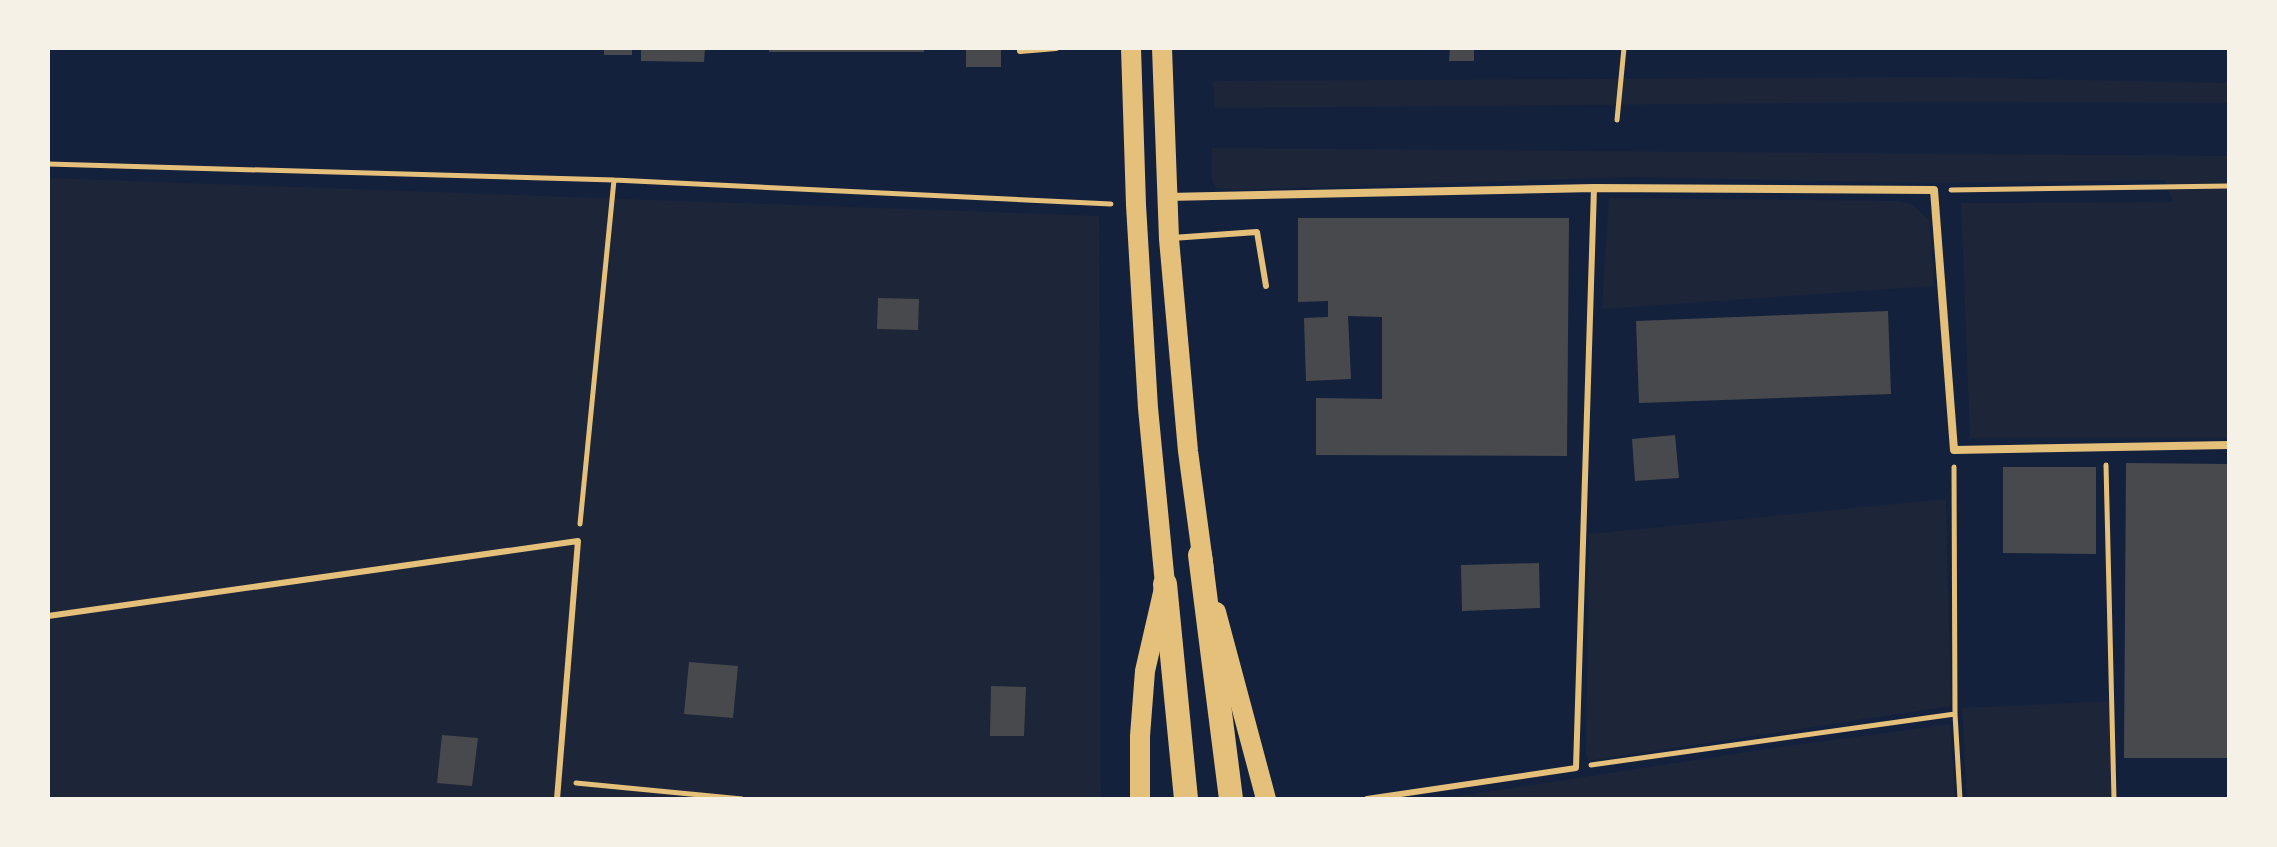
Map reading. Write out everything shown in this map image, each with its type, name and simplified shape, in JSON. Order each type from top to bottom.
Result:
[{"type":"highway","points":[[1200,555],[1231,799]]},
{"type":"highway","points":[[1165,584],[1185,790]]},
{"type":"main road","points":[[1131,48],[1136,205],[1148,408],[1165,584],[1145,671],[1140,736],[1140,799]]},
{"type":"main road","points":[[1162,48],[1169,239],[1200,555],[1266,799]]},
{"type":"street","points":[[1166,197],[1594,188],[1934,190],[1954,450],[2229,445]]},
{"type":"lane","points":[[1020,51],[1056,48]]},
{"type":"lane","points":[[1367,799],[1576,768],[1594,188]]},
{"type":"lane","points":[[1169,239],[1257,232],[1266,286]]},
{"type":"lane","points":[[48,616],[578,541],[557,799]]},
{"type":"path","points":[[1617,120],[1624,48]]},
{"type":"path","points":[[48,164],[614,180],[1136,205]]},
{"type":"path","points":[[578,541],[614,180]]},
{"type":"path","points":[[1934,190],[2229,186]]},
{"type":"path","points":[[2105,448],[2114,799]]},
{"type":"path","points":[[1954,490],[1955,714],[1960,799]]},
{"type":"path","points":[[1576,768],[1955,714]]},
{"type":"path","points":[[559,781],[742,799]]},
{"type":"shaded area","points":[[1941,77],[2229,83],[2229,103],[1938,102],[1215,108],[1213,81]]},
{"type":"shaded area","points":[[1212,148],[2229,156],[2229,438],[1970,438],[1961,203],[2173,202],[2164,180],[1932,183],[1631,177],[1235,190],[1217,189],[1212,181]]},
{"type":"shaded area","points":[[48,178],[1099,216],[1101,799],[48,799]]},
{"type":"shaded area","points":[[1609,198],[1896,201],[1912,204],[1929,220],[1934,286],[1602,309]]},
{"type":"shaded area","points":[[1946,499],[1951,706],[1588,761],[1589,534]]},
{"type":"shaded area","points":[[2113,701],[2112,799],[1967,799],[1962,708]]},
{"type":"shaded area","points":[[1950,724],[1955,799],[1440,799],[1767,749]]},
{"type":"building","points":[[604,48],[632,48],[632,55],[604,55]]},
{"type":"building","points":[[641,48],[705,48],[704,62],[641,61]]},
{"type":"building","points":[[769,48],[924,48],[924,52],[769,52]]},
{"type":"building","points":[[966,48],[1001,48],[1001,67],[966,67]]},
{"type":"building","points":[[1450,48],[1474,48],[1474,61],[1449,61]]},
{"type":"building","points":[[1298,218],[1569,218],[1567,456],[1316,455],[1316,398],[1382,399],[1382,317],[1348,316],[1351,379],[1306,381],[1304,318],[1328,317],[1328,301],[1298,302]]},
{"type":"building","points":[[878,298],[919,299],[918,330],[877,329]]},
{"type":"building","points":[[1888,311],[1891,394],[1639,403],[1636,321]]},
{"type":"building","points":[[1675,435],[1679,478],[1635,481],[1632,439]]},
{"type":"building","points":[[2126,463],[2229,464],[2229,758],[2124,758]]},
{"type":"building","points":[[2003,467],[2096,467],[2096,554],[2003,553]]},
{"type":"building","points":[[1539,563],[1540,608],[1462,611],[1461,565]]},
{"type":"building","points":[[689,662],[738,666],[733,718],[684,714]]},
{"type":"building","points":[[991,686],[1026,687],[1024,736],[990,736]]},
{"type":"building","points":[[442,735],[478,738],[472,786],[437,783]]}]
